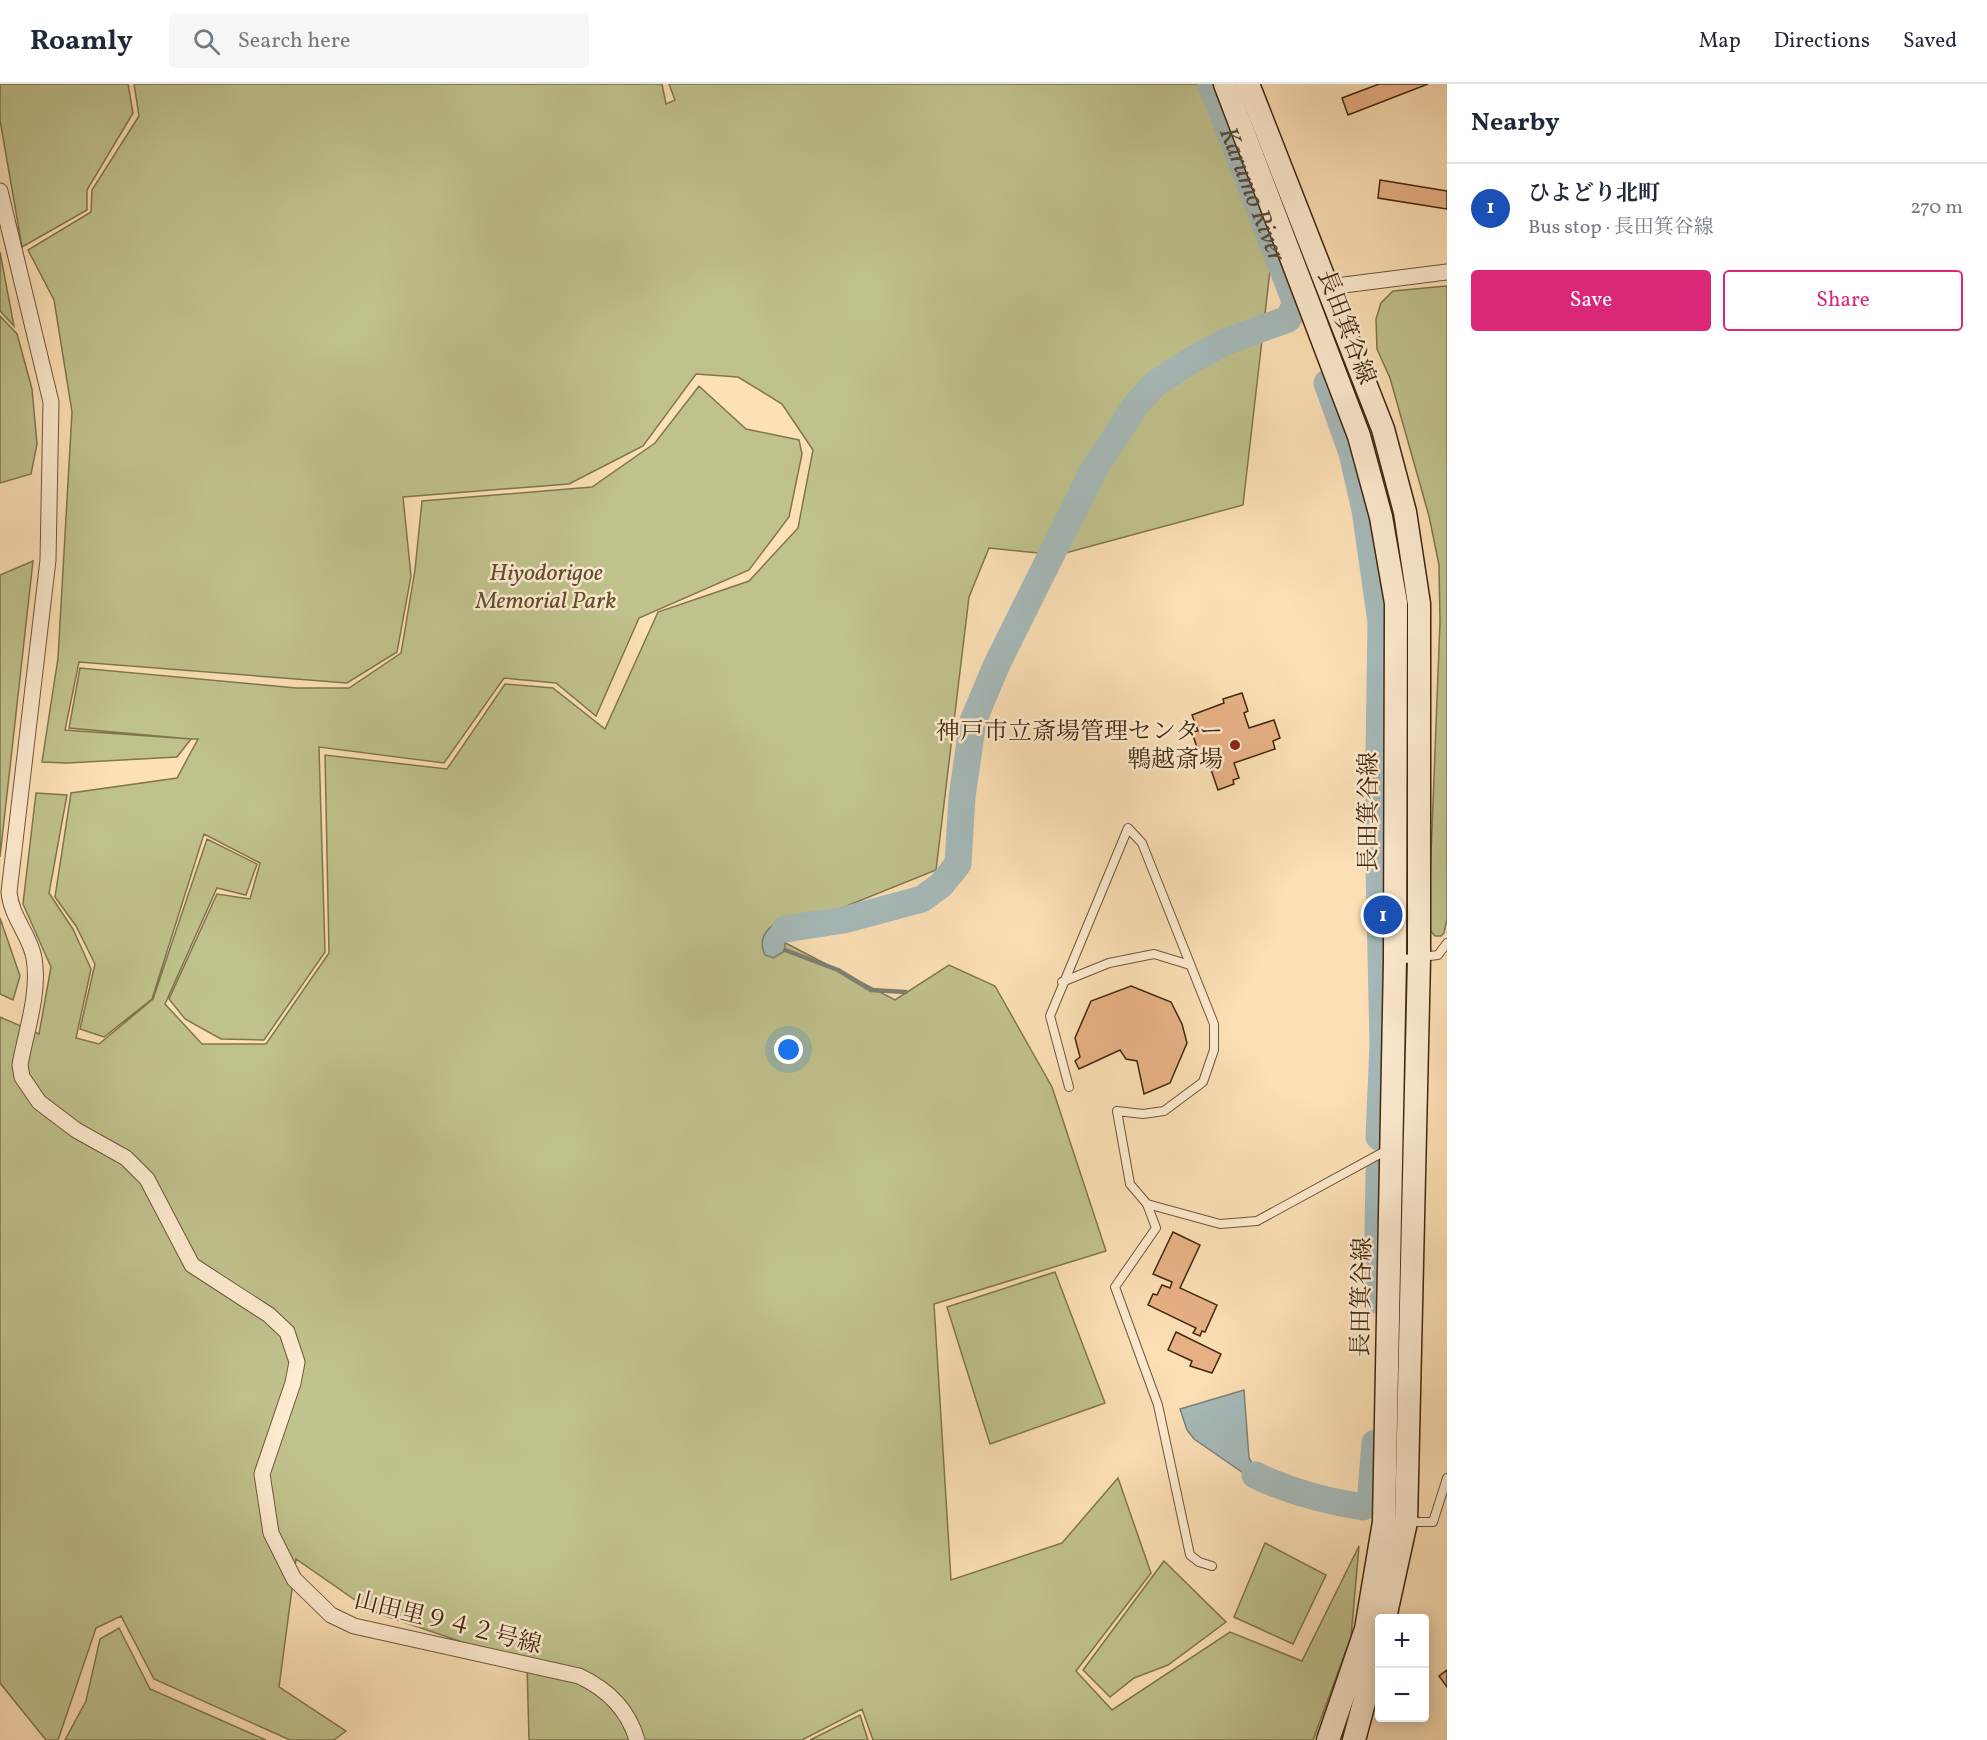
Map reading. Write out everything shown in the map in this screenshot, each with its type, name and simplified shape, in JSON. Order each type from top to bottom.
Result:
[{"type":"street","name":"長田箕谷線","points":[[1234,85],[1328,287],[1383,429],[1405,512],[1419,604],[1419,959],[1406,1522],[1386,1614]]},
{"type":"street","name":"長田箕谷線","points":[[1234,85],[1359,436],[1381,517],[1396,603],[1395,960],[1384,1522],[1366,1629],[1328,1740]]},
{"type":"street","name":"山田里９４２号線","points":[[0,191],[51,402],[48,560],[9,892],[17,922],[34,957],[34,997],[20,1065],[22,1077],[39,1102],[76,1130],[126,1158],[147,1179],[192,1265],[268,1315],[287,1332],[297,1362],[262,1474],[271,1533],[294,1580],[331,1615],[354,1626],[579,1676],[598,1684],[621,1706],[637,1740]]},
{"type":"street","points":[[1328,287],[1447,272]]},
{"type":"street","points":[[1354,1740],[1375,1662]]},
{"type":"lane","points":[[1069,1087],[1050,1016],[1062,982],[1128,828],[1142,843],[1214,1024],[1214,1050],[1203,1082],[1164,1111],[1143,1114],[1117,1111],[1130,1184],[1147,1204],[1156,1228],[1115,1287],[1158,1405],[1190,1555],[1199,1562],[1212,1566]]},
{"type":"lane","points":[[1395,960],[1438,955],[1447,943]]},
{"type":"lane","points":[[1062,982],[1109,963],[1154,954],[1190,965]]},
{"type":"lane","points":[[1147,1204],[1220,1224],[1257,1221],[1391,1148]]},
{"type":"lane","points":[[1406,1522],[1433,1522],[1447,1478]]},
{"type":"green space","points":[[0,84],[128,84],[133,113],[87,190],[87,210],[22,247],[0,120]]},
{"type":"green space","points":[[134,84],[662,84],[666,104],[675,100],[669,84],[1244,84],[1282,166],[1243,505],[1058,555],[989,548],[969,597],[936,870],[772,936],[895,1000],[949,965],[995,986],[1052,1087],[1106,1251],[934,1304],[951,1580],[1062,1543],[1118,1478],[1151,1573],[1076,1671],[1112,1710],[1230,1632],[1302,1661],[1359,1546],[1351,1637],[1313,1740],[873,1740],[862,1709],[802,1740],[529,1740],[527,1664],[371,1611],[296,1559],[279,1687],[346,1731],[334,1740],[290,1740],[154,1679],[121,1616],[96,1628],[58,1740],[46,1740],[0,1683],[0,1017],[39,1034],[51,967],[23,904],[36,793],[67,795],[49,893],[73,929],[91,969],[76,1038],[99,1044],[153,999],[207,839],[257,864],[246,895],[217,888],[165,1004],[202,1044],[266,1044],[329,953],[325,755],[447,769],[505,684],[553,688],[605,729],[658,612],[749,581],[798,528],[813,450],[782,404],[738,377],[696,374],[643,446],[569,484],[403,497],[411,576],[397,652],[347,683],[79,662],[65,730],[191,739],[177,757],[67,763],[42,762],[58,658],[72,412],[54,300],[28,250],[91,212],[92,190],[139,116]]},
{"type":"green space","points":[[0,252],[14,326],[0,311]]},
{"type":"green space","points":[[1447,286],[1447,919],[1444,933],[1441,936],[1435,936],[1429,929],[1429,907],[1440,622],[1439,565],[1429,516],[1390,378],[1377,349],[1376,319],[1381,303],[1393,291]]},
{"type":"green space","points":[[0,316],[17,334],[32,389],[37,444],[31,474],[0,483]]},
{"type":"green space","name":"Hiyodorigoe Memorial Park","points":[[699,386],[746,429],[799,440],[802,454],[789,517],[749,570],[639,618],[596,716],[556,683],[504,678],[444,763],[319,747],[325,952],[264,1040],[221,1039],[185,1019],[169,999],[217,894],[250,899],[260,863],[204,834],[152,999],[104,1037],[80,1029],[95,964],[76,926],[55,897],[71,793],[177,778],[198,739],[69,728],[80,668],[296,688],[349,688],[401,653],[415,570],[422,501],[592,487],[655,443]]},
{"type":"green space","points":[[33,561],[0,857],[0,575]]},
{"type":"green space","points":[[0,918],[20,976],[13,1000],[0,994]]},
{"type":"green space","points":[[1055,1272],[1105,1403],[990,1444],[947,1307]]},
{"type":"green space","points":[[1265,1543],[1326,1575],[1293,1644],[1234,1617]]},
{"type":"green space","points":[[1164,1561],[1226,1622],[1168,1665],[1134,1678],[1110,1697],[1083,1670]]},
{"type":"green space","points":[[119,1628],[150,1689],[266,1740],[65,1740],[86,1701],[100,1639]]},
{"type":"green space","points":[[860,1715],[868,1740],[810,1740]]},
{"type":"shaded area","points":[[773,925],[785,927],[785,951],[773,958],[765,955],[762,942],[764,935]]},
{"type":"shaded area","points":[[1244,1390],[1249,1458],[1257,1471],[1252,1479],[1194,1439],[1187,1430],[1180,1409]]},
{"type":"building","points":[[1379,84],[1428,84],[1348,115],[1342,98]]},
{"type":"building","points":[[1380,180],[1447,191],[1447,209],[1378,198]]},
{"type":"building","name":"神戸市立斎場管理センター 鵯越斎場","points":[[1242,693],[1248,711],[1244,713],[1249,728],[1274,720],[1280,738],[1273,741],[1275,749],[1234,763],[1239,778],[1233,780],[1234,784],[1218,790],[1205,752],[1199,754],[1192,732],[1198,731],[1192,715],[1224,703],[1223,699]]},
{"type":"building","points":[[1131,986],[1171,1002],[1182,1024],[1187,1043],[1170,1083],[1144,1094],[1137,1061],[1126,1059],[1120,1050],[1079,1069],[1075,1061],[1080,1057],[1075,1038],[1091,1001]]},
{"type":"building","points":[[1173,1232],[1200,1245],[1180,1288],[1217,1305],[1205,1332],[1202,1331],[1200,1336],[1193,1333],[1196,1328],[1148,1305],[1153,1294],[1157,1295],[1162,1285],[1170,1288],[1172,1282],[1153,1274]]},
{"type":"building","points":[[1176,1332],[1221,1354],[1212,1373],[1190,1366],[1192,1361],[1168,1350]]},
{"type":"building","points":[[1447,1670],[1447,1687],[1439,1676]]},
{"type":"waterway","name":"Karumo River","points":[[1211,84],[1298,309]]},
{"type":"waterway","points":[[785,929],[844,920],[922,899],[941,885],[958,864],[962,797],[973,721],[997,664],[1093,471],[1135,406],[1155,384],[1225,342],[1288,319],[1295,305]]},
{"type":"waterway","points":[[1327,383],[1352,453],[1365,510],[1381,622],[1378,823],[1383,1044],[1379,1137]]},
{"type":"waterway","points":[[785,950],[838,970],[871,990],[906,992]]},
{"type":"waterway","points":[[1377,1300],[1379,1172]]},
{"type":"waterway","points":[[1255,1475],[1308,1495],[1363,1507],[1370,1503],[1375,1443]]},
{"type":"place","name":"神戸市立斎場管理センター 鵯越斎場","points":[[1235,745]]},
{"type":"place","name":"ひよどり北町","points":[[1383,915]]}]
